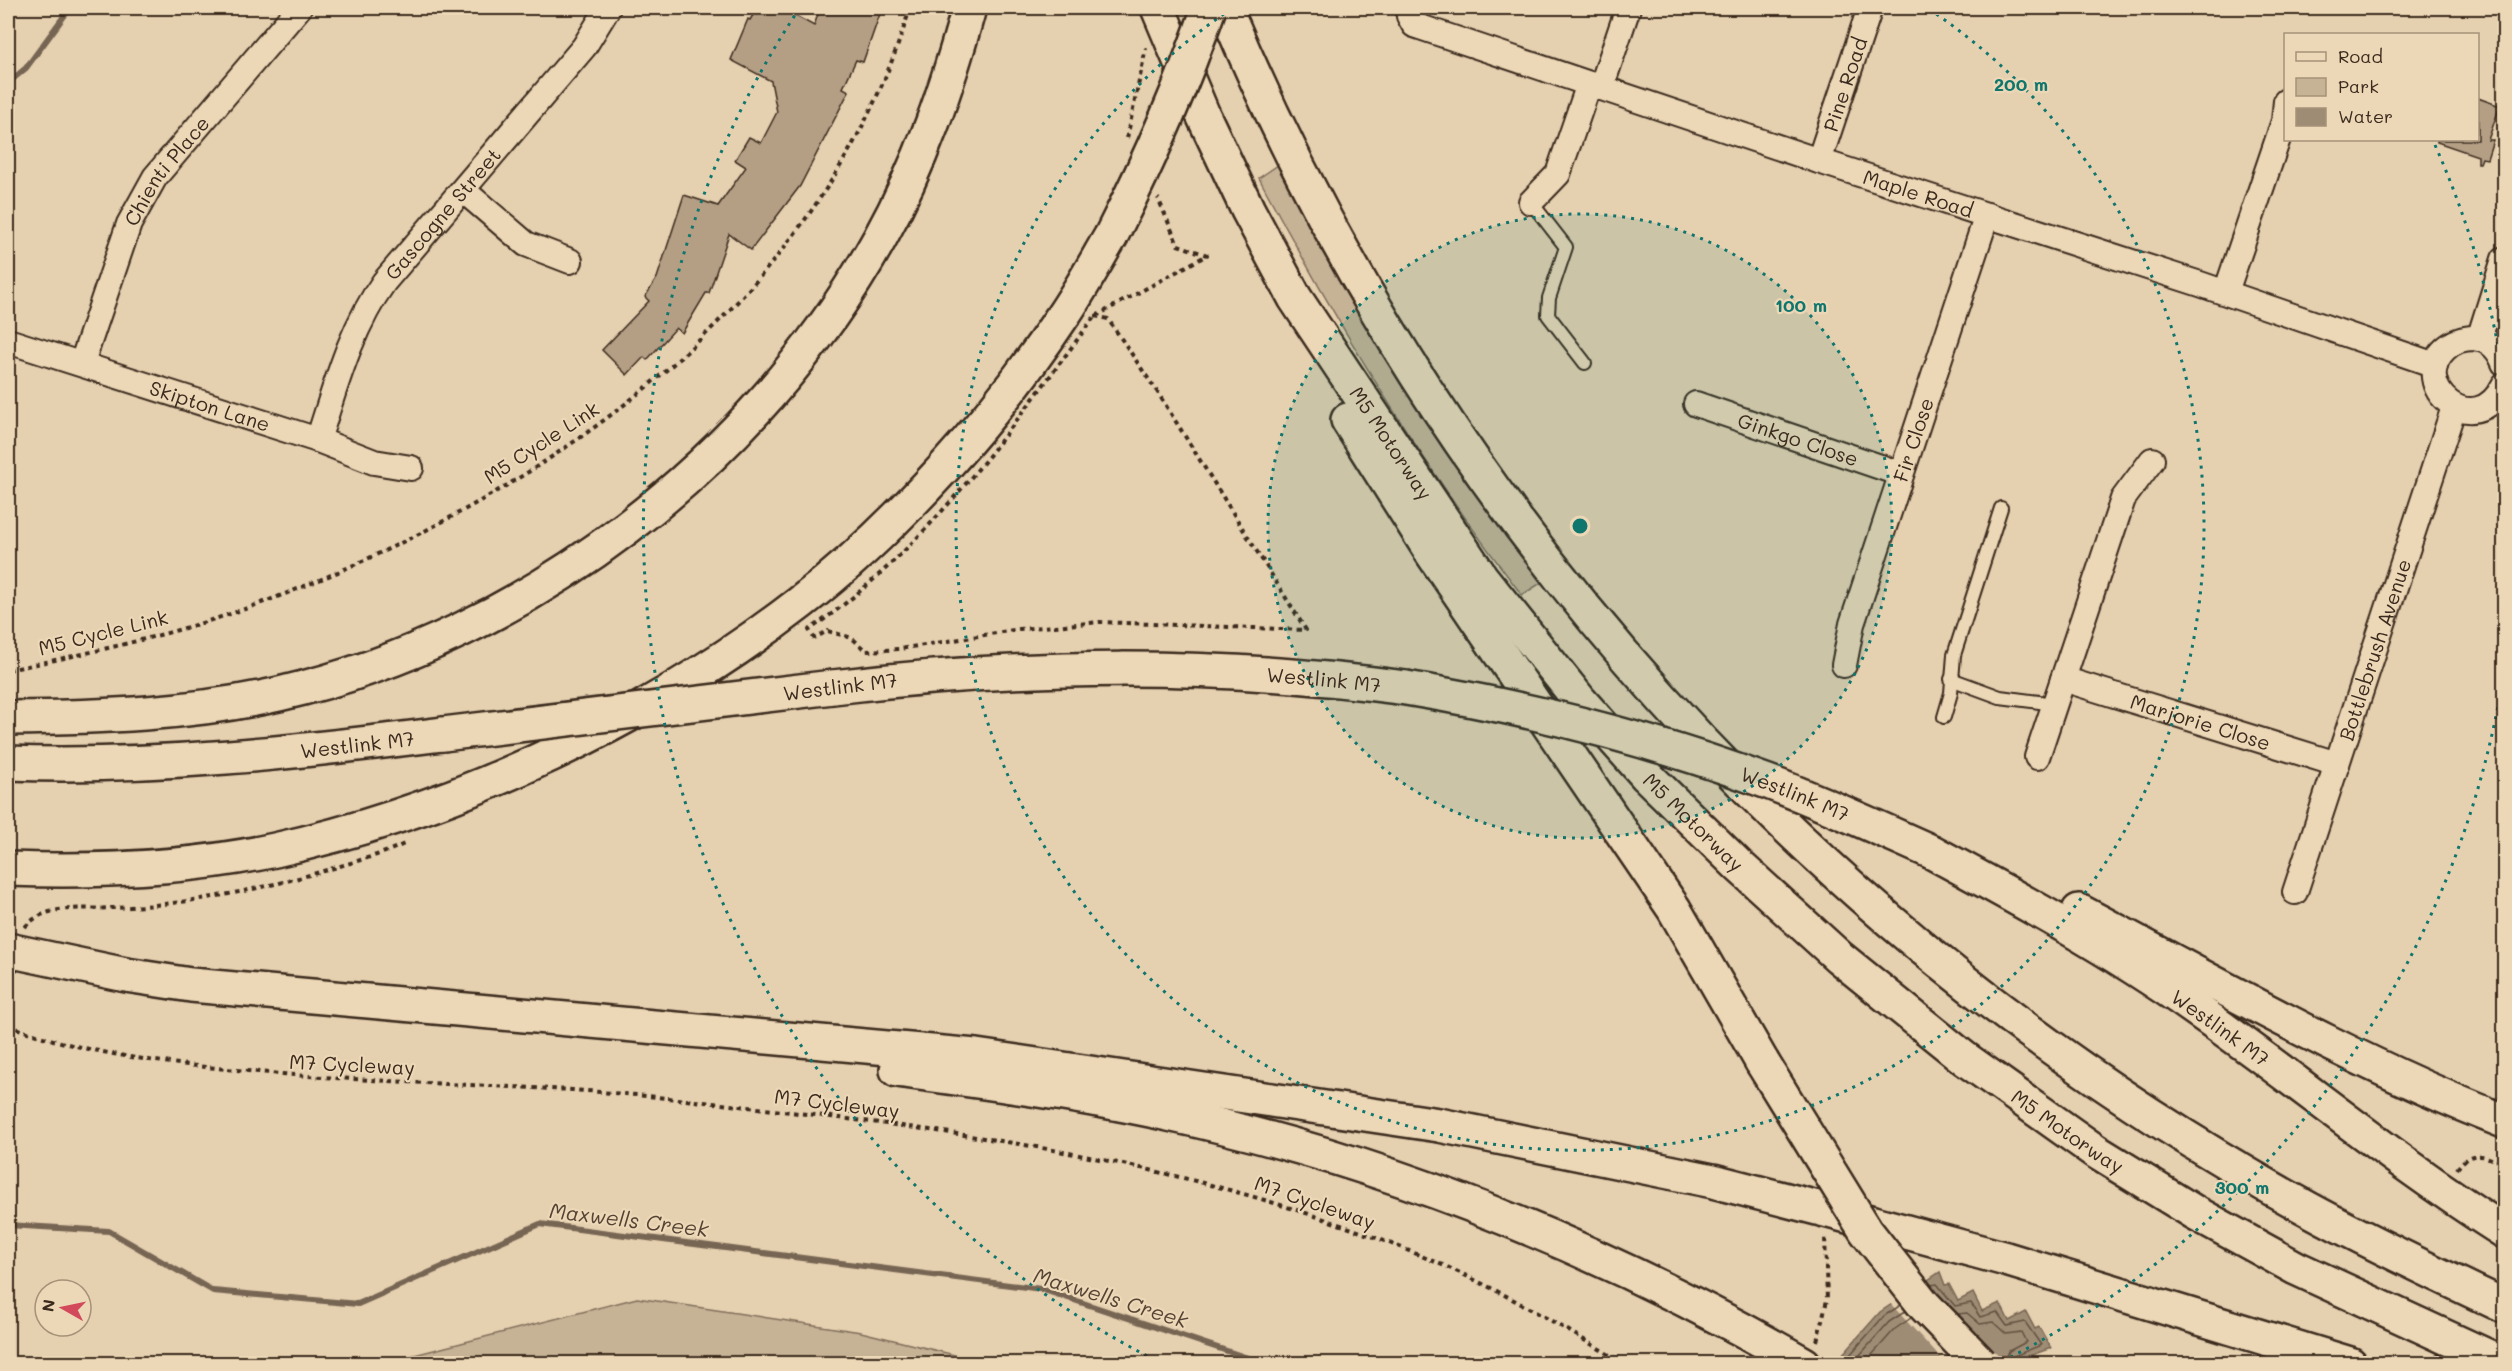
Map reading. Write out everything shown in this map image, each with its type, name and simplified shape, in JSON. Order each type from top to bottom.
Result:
[{"type":"highway","points":[[8,718],[103,716],[192,708],[291,690],[379,665],[486,618],[592,552],[655,504],[722,443],[790,368],[840,301],[880,239],[925,147],[947,84],[969,8]]},
{"type":"highway","name":"M5 Motorway","points":[[1158,8],[1238,189],[1294,298],[1481,576],[1581,702],[1655,784],[1839,957],[1964,1058],[2095,1151],[2184,1206],[2296,1268],[2504,1364]]},
{"type":"highway","points":[[8,869],[58,870],[191,863],[263,852],[313,841],[436,803],[537,761],[705,670],[801,603],[883,529],[953,457],[1010,389],[1063,316],[1110,236],[1150,159],[1184,81],[1209,8]]},
{"type":"highway","points":[[1225,8],[1288,150],[1386,329],[1467,453],[1539,553],[1617,648],[1750,793],[1837,875],[1916,942],[1982,995],[2106,1085],[2303,1206],[2505,1306]]},
{"type":"highway","points":[[1294,298],[1328,386],[1365,448],[1432,553],[1674,909],[1762,1062],[1866,1231],[1924,1305],[1982,1364]]},
{"type":"highway","name":"Westlink M7","points":[[8,763],[70,765],[194,761],[314,750],[834,687],[975,673],[1090,667],[1271,673],[1406,688],[1554,717],[1696,757],[1824,804],[1932,852],[1954,846],[2067,927],[2194,1007],[2330,1110],[2505,1231]]},
{"type":"highway","points":[[1993,875],[2409,1081],[2505,1121]]},
{"type":"highway","points":[[8,950],[126,975],[270,993],[976,1056],[1072,1068],[1439,1125],[1713,1181],[1829,1211],[2006,1259],[2350,1364]]},
{"type":"highway","points":[[482,1012],[1037,1089],[1165,1113],[1213,1125],[1306,1150],[1479,1208],[1614,1264],[1754,1335],[1810,1353]]},
{"type":"street","name":"Chienti Place","points":[[82,363],[129,224],[154,177],[299,8]]},
{"type":"street","name":"Gascogne Street","points":[[318,440],[350,340],[364,310],[384,282],[584,47],[608,8]]},
{"type":"street","points":[[1531,202],[1558,174],[1628,8]]},
{"type":"street","name":"Pine Road","points":[[1819,161],[1870,8]]},
{"type":"street","name":"Maple Road","points":[[1408,12],[1414,25],[1819,161],[2226,292],[2435,365]]},
{"type":"street","points":[[2226,292],[2284,121]]},
{"type":"street","points":[[464,190],[526,244],[570,261]]},
{"type":"street","name":"Fir Close","points":[[1844,665],[1852,624],[1987,215]]},
{"type":"street","points":[[2479,339],[2505,259]]},
{"type":"street","points":[[2505,363],[2501,354],[2490,343],[2479,339],[2464,338],[2452,343],[2440,353],[2435,365],[2437,389],[2454,407],[2470,411],[2483,408],[2499,396],[2505,385]]},
{"type":"street","name":"Skipton Lane","points":[[8,341],[318,440],[374,462],[411,468]]},
{"type":"street","name":"Ginkgo Close","points":[[1696,404],[1901,474]]},
{"type":"street","name":"Bottlebrush Avenue","points":[[2295,892],[2454,407]]},
{"type":"street","points":[[2037,757],[2123,499],[2152,460]]},
{"type":"street","name":"Marjorie Close","points":[[2063,680],[2337,764]]},
{"type":"lane","points":[[1531,202],[1566,248],[1549,298],[1548,315],[1586,363]]},
{"type":"lane","points":[[1944,717],[1951,693],[1954,656],[2001,508]]},
{"type":"lane","points":[[1951,679],[2010,700],[2045,701],[2055,704]]},
{"type":"path","name":"M5 Cycle Link","points":[[8,670],[93,653],[183,628],[261,603],[326,577],[406,540],[466,508],[579,438],[682,358],[719,323],[785,248],[824,190],[874,100],[910,8]]},
{"type":"path","points":[[1095,316],[1108,319],[1158,393],[1306,630],[1100,622],[1020,629],[900,649],[866,651],[852,638],[828,631],[814,638],[809,630],[843,607],[886,568],[969,483],[1095,316]]},
{"type":"path","name":"M7 Cycleway","points":[[8,1025],[83,1048],[192,1066],[289,1075],[576,1091],[714,1102],[966,1134],[1157,1170],[1235,1190],[1312,1214],[1434,1261],[1538,1313],[1625,1364]]},
{"type":"path","points":[[1810,1353],[1827,1300],[1824,1243],[1829,1211]]},
{"type":"green space","points":[[1278,165],[1353,302],[1415,406],[1541,583],[1522,595],[1415,444],[1319,286],[1259,178]]},
{"type":"green space","points":[[637,1298],[861,1332],[987,1363],[383,1363]]},
{"type":"water","points":[[1940,1272],[1945,1285],[1949,1284],[1958,1301],[1973,1293],[1982,1311],[2000,1303],[2009,1321],[2026,1312],[2035,1329],[2039,1327],[2051,1348],[2010,1363],[1834,1364],[1880,1312]]},
{"type":"pier","points":[[1924,1279],[1947,1306],[2007,1363],[1945,1363],[1889,1302]]},
{"type":"building","points":[[757,8],[781,8],[814,26],[820,8],[882,8],[863,62],[856,60],[843,88],[849,91],[800,186],[751,250],[729,234],[709,293],[706,293],[682,333],[676,328],[647,360],[644,357],[627,375],[602,350],[649,301],[645,297],[657,278],[684,195],[718,206],[746,167],[735,160],[749,137],[761,143],[777,112],[771,81],[731,60],[748,19],[750,20]]},
{"type":"building","points":[[2479,98],[2500,106],[2488,140],[2493,140],[2487,159],[2482,158],[2480,163],[2478,163],[2478,156],[2437,142],[2479,141]]},
{"type":"waterway","points":[[8,83],[26,68],[70,8]]},
{"type":"waterway","name":"Maxwells Creek","points":[[8,1225],[109,1231],[213,1291],[358,1304],[540,1224],[1041,1289],[1266,1364]]}]
